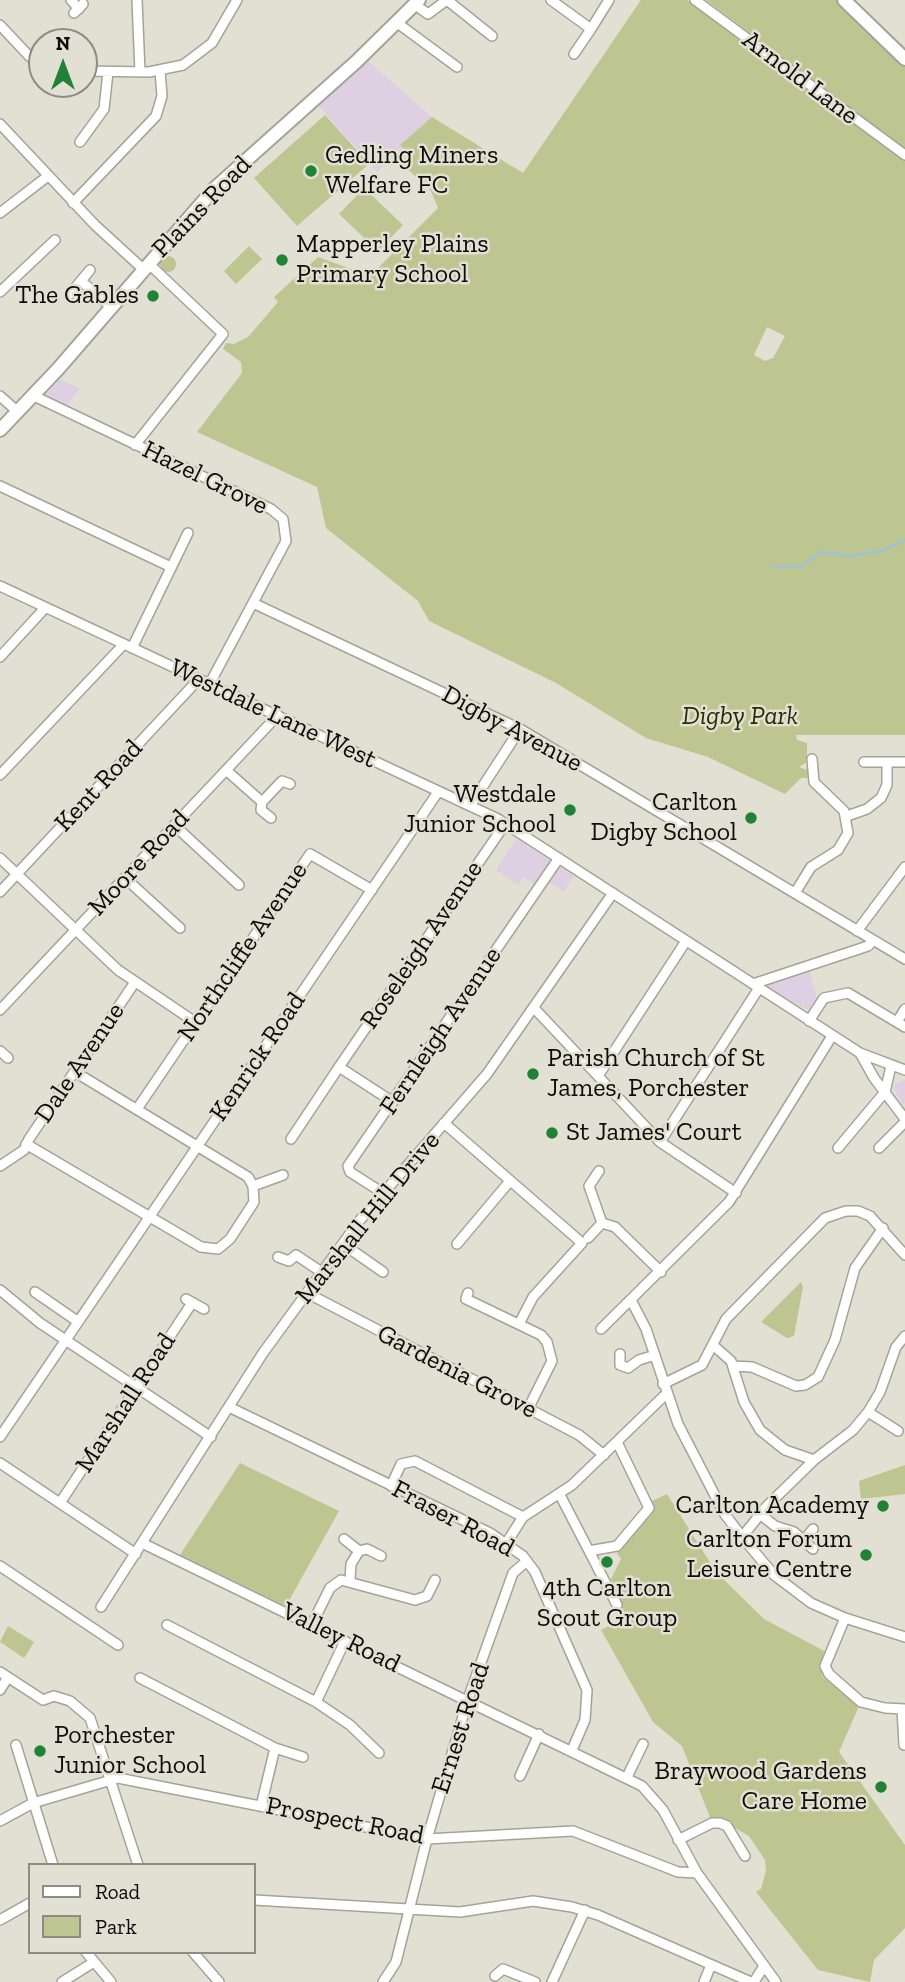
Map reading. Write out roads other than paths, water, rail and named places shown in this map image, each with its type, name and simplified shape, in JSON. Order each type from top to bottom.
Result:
[{"type":"main road","points":[[844,0],[905,59]]},
{"type":"main road","name":"Plains Road","points":[[0,430],[34,396],[214,189],[416,2]]},
{"type":"street","points":[[71,0],[79,9]]},
{"type":"street","points":[[137,0],[139,72]]},
{"type":"street","points":[[98,72],[160,71],[183,65],[203,53],[216,38],[237,0]]},
{"type":"street","points":[[416,2],[428,14],[447,0],[492,36]]},
{"type":"street","points":[[551,0],[591,29]]},
{"type":"street","points":[[574,54],[609,0]]},
{"type":"street","name":"Arnold Lane","points":[[695,0],[905,155]]},
{"type":"street","points":[[396,22],[457,67]]},
{"type":"street","points":[[0,25],[28,55]]},
{"type":"street","points":[[73,203],[156,116],[162,96],[160,71]]},
{"type":"street","points":[[80,142],[104,109],[108,72]]},
{"type":"street","points":[[0,124],[73,203],[223,334],[135,444]]},
{"type":"street","points":[[1,214],[48,176]]},
{"type":"street","points":[[0,292],[55,240]]},
{"type":"street","points":[[70,294],[90,270]]},
{"type":"street","points":[[81,281],[111,307]]},
{"type":"street","points":[[0,396],[18,412]]},
{"type":"street","name":"Hazel Grove","points":[[34,396],[271,509],[283,519],[286,541],[209,685]]},
{"type":"street","points":[[0,486],[171,567]]},
{"type":"street","points":[[0,775],[128,646],[188,533]]},
{"type":"street","name":"Westdale Lane West","points":[[0,586],[505,824],[832,1036],[860,1053],[905,1070]]},
{"type":"street","name":"Digby Avenue","points":[[253,603],[520,729],[905,959]]},
{"type":"street","points":[[0,657],[45,608]]},
{"type":"street","name":"Kent Road","points":[[0,892],[198,680]]},
{"type":"street","name":"Moore Road","points":[[0,1010],[278,715]]},
{"type":"street","points":[[470,806],[520,729]]},
{"type":"street","points":[[864,762],[905,762]]},
{"type":"street","points":[[847,816],[867,809],[881,798],[887,785],[887,762]]},
{"type":"street","points":[[795,893],[811,867],[841,846],[848,833],[847,816],[841,806],[816,786],[809,764]]},
{"type":"street","points":[[225,772],[242,790]]},
{"type":"street","points":[[225,772],[262,802]]},
{"type":"street","points":[[271,818],[261,810],[262,802],[282,781],[290,784]]},
{"type":"street","name":"Kenrick Road","points":[[0,1437],[64,1339],[438,792]]},
{"type":"street","name":"Roseleigh Avenue","points":[[291,1139],[505,824]]},
{"type":"street","points":[[174,825],[239,885]]},
{"type":"street","name":"Northcliffe Avenue","points":[[136,1109],[310,854],[372,890]]},
{"type":"street","points":[[0,858],[75,930],[135,982],[195,1022]]},
{"type":"street","name":"Fernleigh Avenue","points":[[383,1192],[348,1168],[559,858]]},
{"type":"street","points":[[858,931],[905,867]]},
{"type":"street","points":[[125,878],[180,928]]},
{"type":"street","name":"Marshall Hill Drive","points":[[101,1607],[263,1353],[383,1192],[487,1074],[613,893]]},
{"type":"street","points":[[660,1142],[756,986],[868,946],[873,940]]},
{"type":"street","points":[[598,1076],[686,941]]},
{"type":"street","name":"Dale Avenue","points":[[0,1166],[24,1150],[135,982]]},
{"type":"street","points":[[809,1021],[824,998],[844,993],[901,1024],[905,1009]]},
{"type":"street","points":[[534,1008],[660,1142],[736,1193]]},
{"type":"street","points":[[601,1329],[632,1302],[736,1193],[832,1036]]},
{"type":"street","points":[[860,1053],[905,1120],[879,1148]]},
{"type":"street","points":[[838,1148],[886,1092],[891,1066]]},
{"type":"street","points":[[339,1067],[393,1102]]},
{"type":"street","points":[[26,1144],[201,1247],[218,1249],[230,1240],[254,1202],[253,1186],[248,1177],[75,1072]]},
{"type":"street","points":[[444,1123],[582,1243],[533,1297],[519,1324]]},
{"type":"street","points":[[599,1171],[590,1180],[589,1186],[602,1223]]},
{"type":"street","points":[[253,1186],[283,1175]]},
{"type":"street","points":[[457,1244],[510,1181]]},
{"type":"street","points":[[663,1384],[698,1368],[714,1346],[726,1319],[825,1218],[835,1213],[858,1211],[870,1216],[883,1227],[905,1255]]},
{"type":"street","points":[[602,1223],[615,1227],[661,1272]]},
{"type":"street","points":[[588,1238],[602,1223]]},
{"type":"street","points":[[733,1366],[752,1367],[796,1386],[805,1385],[818,1377],[835,1340],[845,1295],[855,1268],[883,1227]]},
{"type":"street","points":[[343,1244],[383,1272]]},
{"type":"street","points":[[278,1257],[289,1261],[296,1255],[323,1273]]},
{"type":"street","points":[[0,1290],[18,1307],[211,1437]]},
{"type":"street","points":[[35,1292],[77,1321]]},
{"type":"street","name":"Gardenia Grove","points":[[307,1293],[579,1435],[604,1455]]},
{"type":"street","points":[[468,1293],[466,1299],[541,1335],[552,1354],[552,1361],[528,1409]]},
{"type":"street","name":"Marshall Road","points":[[60,1503],[137,1387],[189,1301],[204,1309]]},
{"type":"street","points":[[632,1302],[655,1354],[666,1394],[703,1476],[742,1537],[789,1587],[821,1608],[905,1637]]},
{"type":"street","points":[[742,1537],[760,1514],[814,1460],[834,1448],[868,1412],[880,1392],[891,1357],[905,1336]]},
{"type":"street","points":[[714,1346],[727,1354],[744,1402],[760,1430],[785,1450],[814,1460]]},
{"type":"street","points":[[620,1354],[620,1365],[628,1368],[655,1354]]},
{"type":"street","points":[[507,1542],[523,1517],[560,1495],[666,1394]]},
{"type":"street","name":"Fraser Road","points":[[229,1407],[507,1542],[527,1561],[587,1690],[585,1720],[572,1750]]},
{"type":"street","points":[[868,1412],[898,1432]]},
{"type":"street","points":[[589,1551],[617,1546],[649,1508],[617,1442]]},
{"type":"street","points":[[391,1486],[401,1464],[415,1461],[523,1517]]},
{"type":"street","points":[[0,1463],[136,1554]]},
{"type":"street","points":[[560,1495],[617,1605]]},
{"type":"street","points":[[760,1514],[775,1526],[794,1532],[813,1549]]},
{"type":"street","points":[[804,1540],[813,1529]]},
{"type":"street","points":[[344,1539],[359,1551]]},
{"type":"street","name":"Valley Road","points":[[142,1543],[626,1777],[654,1798],[697,1874],[776,1982]]},
{"type":"street","points":[[350,1580],[351,1564],[359,1551],[367,1549],[381,1556]]},
{"type":"street","name":"Ernest Road","points":[[383,1982],[396,1962],[427,1839],[468,1699],[513,1573],[527,1561]]},
{"type":"street","points":[[0,1566],[118,1645]]},
{"type":"street","points":[[312,1624],[330,1588],[341,1580],[350,1580],[415,1600],[427,1596],[435,1580]]},
{"type":"street","points":[[845,1618],[825,1666],[829,1674],[861,1702],[904,1709],[904,1745]]},
{"type":"street","points":[[167,1625],[316,1703],[350,1726],[379,1753]]},
{"type":"street","points":[[316,1703],[345,1641]]},
{"type":"street","points":[[0,1690],[4,1675],[43,1700],[60,1697],[85,1711],[95,1725],[137,1863]]},
{"type":"street","points":[[140,1678],[275,1748],[303,1757]]},
{"type":"street","points":[[520,1776],[539,1734]]},
{"type":"street","points":[[626,1777],[643,1744]]},
{"type":"street","points":[[16,1745],[51,1863]]},
{"type":"street","points":[[261,1806],[275,1748]]},
{"type":"street","name":"Prospect Road","points":[[0,1821],[112,1778],[427,1839],[573,1831],[678,1872],[697,1874]]},
{"type":"street","points":[[678,1840],[712,1823],[720,1823],[727,1826],[745,1856]]},
{"type":"street","points":[[256,1900],[460,1912],[533,1901],[585,1910],[752,1982],[764,1966]]},
{"type":"street","points":[[0,1920],[28,1904]]},
{"type":"street","points":[[552,1982],[585,1910]]},
{"type":"street","points":[[88,1954],[111,1982]]},
{"type":"street","points":[[195,1954],[219,1982]]},
{"type":"street","points":[[62,1982],[94,1962]]},
{"type":"street","points":[[704,1982],[711,1965]]},
{"type":"street","points":[[495,1976],[503,1969],[535,1982]]},
{"type":"waterway","points":[[773,567],[802,566],[821,552],[850,556],[882,551],[905,540]]},
{"type":"place","name":"Gedling Miners Welfare FC","points":[[311,171]]},
{"type":"place","name":"Mapperley Plains Primary School","points":[[282,260]]},
{"type":"place","name":"The Gables","points":[[153,296]]},
{"type":"place","name":"Westdale Junior School","points":[[570,810]]},
{"type":"place","name":"Carlton Digby School","points":[[751,818]]},
{"type":"place","name":"Parish Church of St James, Porchester","points":[[533,1074]]},
{"type":"place","name":"St James' Court","points":[[552,1133]]},
{"type":"place","name":"Carlton Academy","points":[[883,1506]]},
{"type":"place","name":"Carlton Forum Leisure Centre","points":[[866,1555]]},
{"type":"place","name":"4th Carlton Scout Group","points":[[607,1562]]},
{"type":"place","name":"Porchester Junior School","points":[[40,1751]]},
{"type":"place","name":"Braywood Gardens Care Home","points":[[881,1787]]},
{"type":"park label","name":"Digby Park","points":[[740,717]]}]
